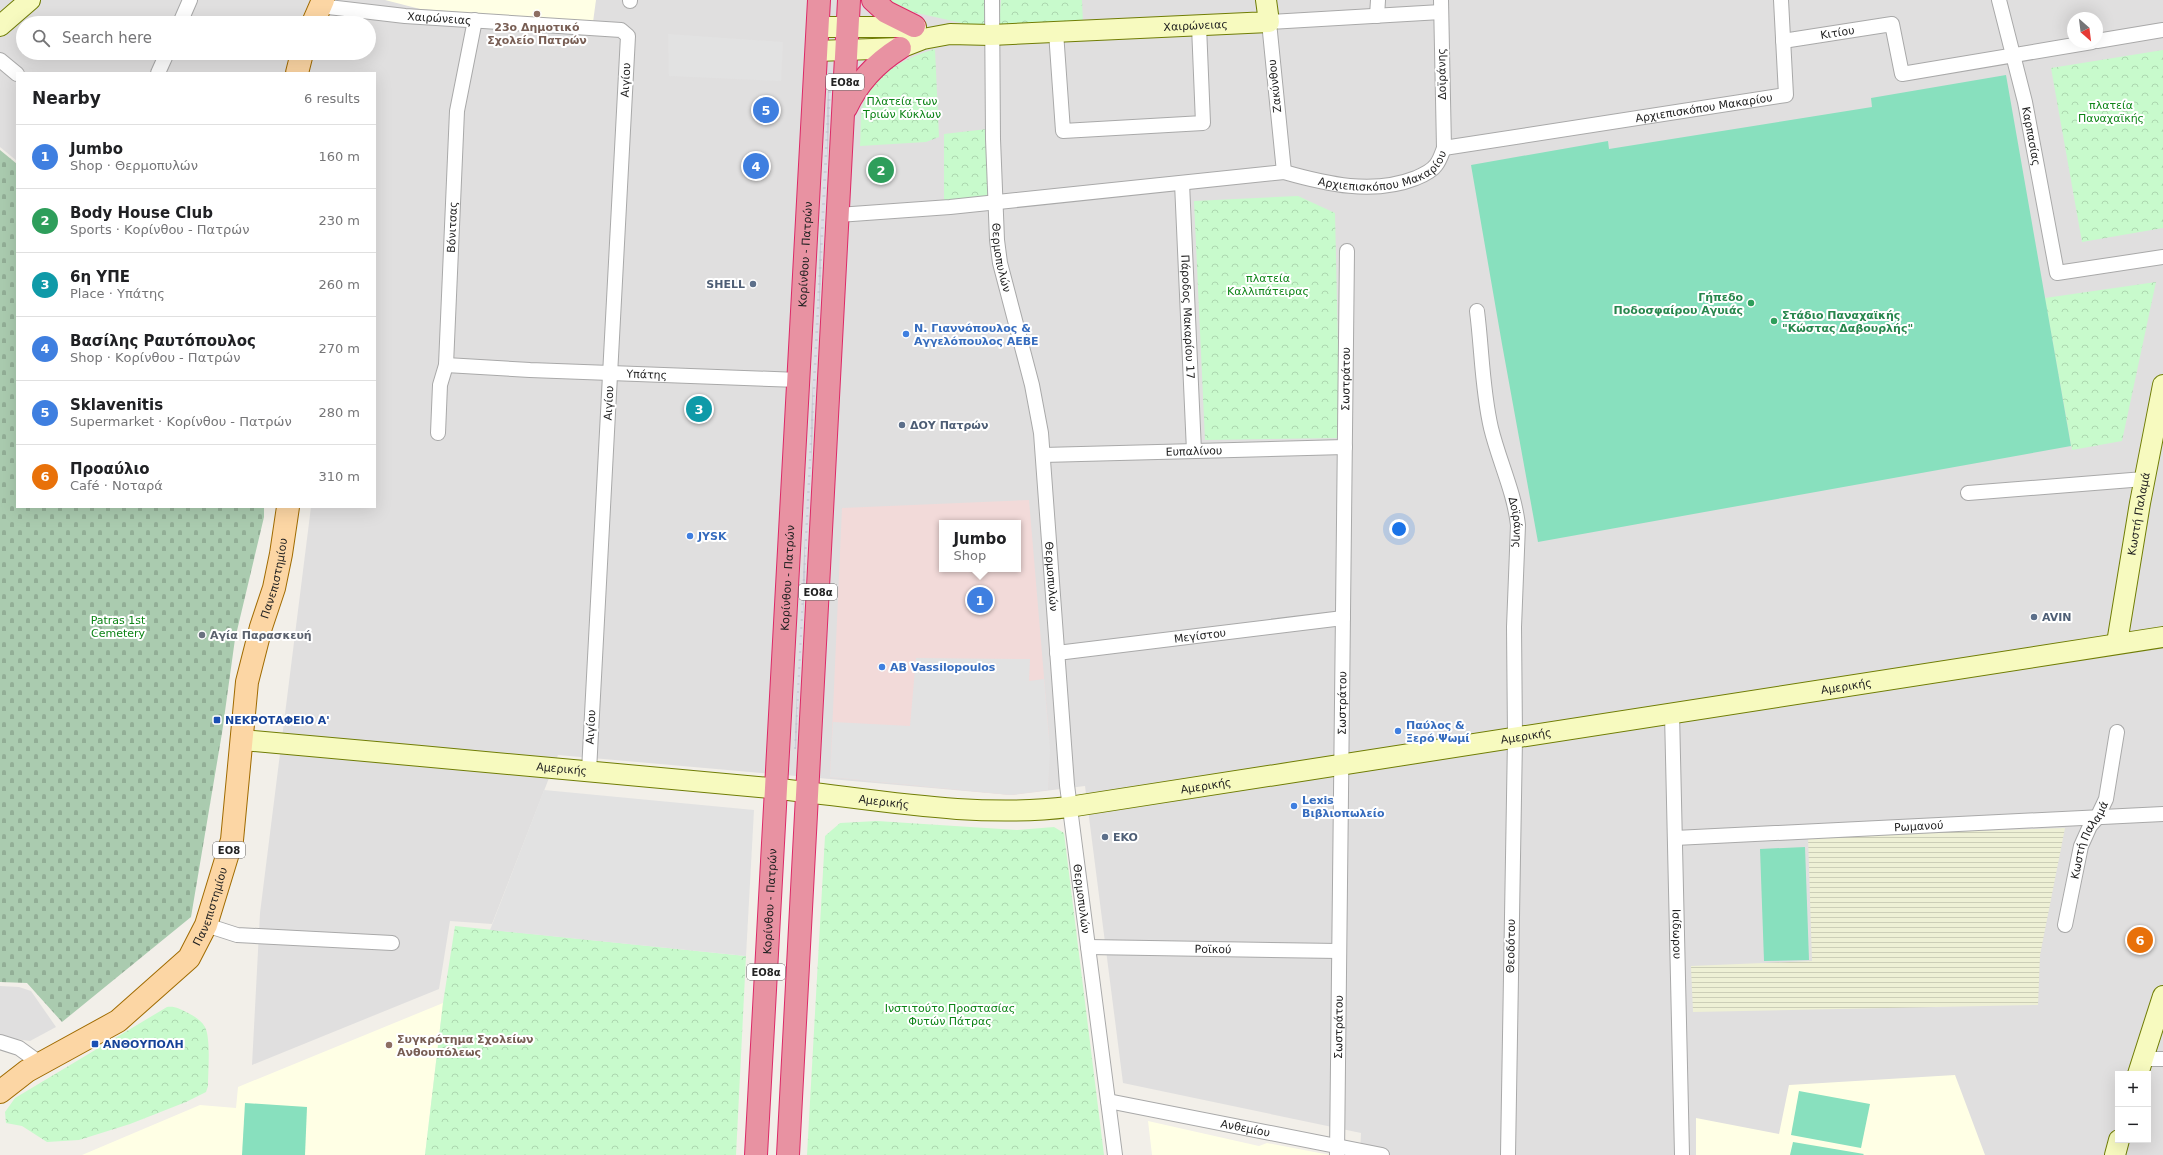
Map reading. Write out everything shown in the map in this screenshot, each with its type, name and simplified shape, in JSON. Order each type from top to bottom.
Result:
[{"type":"highway","name":"Κορίνθου - Πατρών","points":[[756,1155],[819,0]]},
{"type":"highway","name":"ΕΟ8α","points":[[788,1155],[849,0]]},
{"type":"highway","points":[[873,0],[886,12],[921,32]]},
{"type":"highway","points":[[843,114],[856,89],[871,70],[900,48]]},
{"type":"main road","points":[[297,72],[300,60]]},
{"type":"main road","name":"Πανεπιστημίου","points":[[0,1092],[17,1077],[118,1021],[189,958],[206,925],[232,840],[247,682],[261,627],[274,588],[282,554],[288,508]]},
{"type":"street","points":[[0,26],[30,0]]},
{"type":"street","points":[[183,16],[190,0]]},
{"type":"street","name":"Θερμοπυλών","points":[[992,0],[991,35],[997,240],[1000,263],[1032,385],[1043,455],[1069,808],[1115,1155]]},
{"type":"street","name":"Ζακύνθου","points":[[1266,0],[1284,172]]},
{"type":"street","points":[[1377,16],[1378,0]]},
{"type":"street","points":[[1781,0],[1783,41]]},
{"type":"street","name":"Καρπασίας","points":[[1999,0],[2015,55],[2025,102],[2057,273],[2163,257]]},
{"type":"street","name":"Χαιρώνειας","points":[[818,27],[848,27],[950,34],[991,35],[1199,26],[1377,16],[1441,6]]},
{"type":"street","name":"Δοϊράνης","points":[[1441,6],[1444,148]]},
{"type":"street","name":"Χαιρώνειας","points":[[319,10],[621,30],[628,36]]},
{"type":"street","name":"Βόνιτσας","points":[[438,433],[440,385],[446,365],[457,111],[474,20]]},
{"type":"street","name":"Κιτίου","points":[[1783,41],[1892,24],[1902,74],[2015,55]]},
{"type":"street","points":[[1056,32],[1063,131],[1203,123],[1199,26]]},
{"type":"street","points":[[2103,40],[2163,30]]},
{"type":"street","points":[[817,51],[900,48],[921,32]]},
{"type":"street","name":"Αιγίου","points":[[589,771],[628,36]]},
{"type":"street","name":"Αρχιεπισκόπου Μακαρίου","points":[[838,215],[995,202],[1284,172],[1327,183],[1361,187],[1407,182],[1423,175],[1436,166],[1444,148],[1786,95],[1783,41]]},
{"type":"street","points":[[2015,55],[2067,46]]},
{"type":"street","points":[[0,60],[16,73]]},
{"type":"street","points":[[158,72],[164,60]]},
{"type":"street","name":"Πάροδος Μακαρίου 17","points":[[1182,183],[1194,451]]},
{"type":"street","name":"Σωστράτου","points":[[1337,1150],[1347,251]]},
{"type":"street","name":"Δοϊράνης","points":[[1477,311],[1484,391],[1488,413],[1494,440],[1516,510],[1518,525],[1514,627],[1515,738]]},
{"type":"street","name":"Υπάτης","points":[[446,365],[610,374],[799,380]]},
{"type":"street","name":"Κωστή Παλαμά","points":[[2117,643],[2144,479],[2163,385]]},
{"type":"street","name":"Ευπαλίνου","points":[[1043,455],[1345,446]]},
{"type":"street","points":[[1968,493],[2144,479]]},
{"type":"street","name":"Μεγίστου","points":[[1057,653],[1343,618]]},
{"type":"street","name":"Αμερικής","points":[[242,740],[775,788],[963,810],[1013,812],[1069,808],[2163,637]]},
{"type":"street","name":"Ισίδωρου","points":[[1672,713],[1682,1155]]},
{"type":"street","name":"Κωστή Παλαμά","points":[[2065,925],[2081,846],[2090,826],[2098,818],[2106,799],[2117,732]]},
{"type":"street","name":"Θεοδότου","points":[[1508,1155],[1515,738]]},
{"type":"street","name":"Ρωμανού","points":[[1675,838],[2163,814]]},
{"type":"street","points":[[206,925],[237,935],[392,942]]},
{"type":"street","name":"Ροϊκού","points":[[1088,947],[1339,951]]},
{"type":"street","points":[[2140,1067],[2163,996]]},
{"type":"street","points":[[0,1042],[19,1048],[41,1064]]},
{"type":"street","points":[[2140,1067],[2163,1060]]},
{"type":"street","name":"Ανθεμίου","points":[[1108,1101],[1337,1150],[1382,1155]]},
{"type":"street","points":[[2115,1155],[2118,1143]]},
{"type":"shaded area","points":[[0,0],[2163,0],[2163,1155],[1360,1155],[1361,1133],[1123,1083],[1085,786],[1011,795],[558,755],[492,924],[450,921],[439,989],[252,1065],[260,913],[311,508],[376,508],[376,72],[16,72],[16,160],[0,147]]},
{"type":"shaded area","name":"23ο Δημοτικό Σχολείο Πατρών","points":[[385,0],[596,0],[593,22],[420,9]]},
{"type":"shaded area","points":[[668,34],[783,42],[781,81],[669,76]]},
{"type":"shaded area","points":[[829,69],[832,70],[796,749],[794,749]]},
{"type":"shaded area","points":[[1029,500],[1049,736],[1048,790],[1011,795],[830,777],[842,508]]},
{"type":"shaded area","points":[[916,658],[1030,659],[1029,681],[1044,679],[1050,750],[1048,790],[1011,795],[830,777],[833,722],[910,726]]},
{"type":"shaded area","points":[[544,790],[754,810],[746,956],[490,930]]},
{"type":"shaded area","points":[[2065,828],[2040,955],[2038,1005],[1693,1012],[1691,966],[1812,961],[1808,836]]},
{"type":"shaded area","points":[[0,986],[19,987],[31,991],[56,1027],[30,1041],[0,1037]]},
{"type":"shaded area","name":"Συγκρότημα Σχολείων Ανθουπόλεως","points":[[443,1003],[425,1155],[82,1155],[200,1105],[236,1108],[238,1087]]},
{"type":"shaded area","points":[[1955,1075],[1985,1155],[1696,1155],[1696,1118],[1779,1134],[1789,1085]]},
{"type":"shaded area","points":[[1148,1121],[1259,1146],[1267,1143],[1330,1155],[1152,1155]]},
{"type":"green space","points":[[887,0],[986,0],[984,28],[908,11]]},
{"type":"green space","points":[[1001,0],[1082,0],[1083,24],[999,27]]},
{"type":"green space","name":"Πλατεία των Τριών Κύκλων","points":[[935,49],[939,137],[926,142],[860,146],[862,109],[866,97],[873,87],[881,77],[901,63],[912,57]]},
{"type":"green space","name":"πλατεία Παναχαϊκής","points":[[2163,50],[2163,228],[2082,242],[2051,68]]},
{"type":"green space","name":"Στάδιο Παναχαϊκής \"Κώστας Δαβουρλής\"","points":[[2006,75],[2071,446],[1538,542],[1471,165],[1608,141],[1609,149],[1872,107],[1871,98]]},
{"type":"green space","points":[[987,129],[990,197],[944,201],[944,134]]},
{"type":"green space","name":"Patras 1st Cemetery","points":[[0,150],[16,163],[16,508],[264,508],[264,517],[235,639],[222,733],[191,917],[62,1022],[27,983],[0,982]]},
{"type":"green space","name":"πλατεία Καλλιπάτειρας","points":[[1298,196],[1335,213],[1340,438],[1205,440],[1194,201]]},
{"type":"green space","points":[[2156,282],[2122,441],[2072,450],[2045,298]]},
{"type":"green space","name":"Ινστιτούτο Προστασίας Φυτών Πάτρας","points":[[877,821],[1017,830],[1054,827],[1064,833],[1104,1155],[807,1155],[825,836],[840,823]]},
{"type":"green space","points":[[1805,847],[1809,960],[1764,961],[1760,849]]},
{"type":"green space","points":[[455,926],[746,956],[736,1155],[425,1155],[443,1003]]},
{"type":"green space","points":[[167,1007],[178,1008],[190,1014],[199,1020],[205,1027],[208,1039],[209,1055],[208,1086],[206,1092],[186,1102],[130,1124],[79,1140],[47,1142],[22,1126],[6,1123],[5,1112],[15,1098]]},
{"type":"green space","points":[[1799,1091],[1870,1104],[1861,1148],[1791,1135]]},
{"type":"green space","points":[[245,1103],[307,1107],[305,1155],[242,1155]]},
{"type":"green space","points":[[1793,1142],[1864,1154],[1790,1155]]},
{"type":"place","name":"23ο Δημοτικό Σχολείο Πατρών","points":[[537,14]]},
{"type":"place","name":"Sklavenitis","points":[[766,110]]},
{"type":"place","name":"Βασίλης Ραυτόπουλος","points":[[756,166]]},
{"type":"place","name":"Body House Club","points":[[881,170]]},
{"type":"place","name":"SHELL","points":[[753,284]]},
{"type":"place","name":"Γήπεδο Ποδοσφαίρου Αγυιάς","points":[[1751,303]]},
{"type":"place","name":"Στάδιο Παναχαϊκής \"Κώστας Δαβουρλής\"","points":[[1774,321]]},
{"type":"place","name":"Ν. Γιαννόπουλος & Αγγελόπουλος ΑΕΒΕ","points":[[906,334]]},
{"type":"place","name":"6η ΥΠΕ","points":[[699,409]]},
{"type":"place","name":"ΔΟΥ Πατρών","points":[[902,425]]},
{"type":"place","name":"JYSK","points":[[690,536]]},
{"type":"place","name":"Jumbo","points":[[980,600]]},
{"type":"place","name":"AVIN","points":[[2034,617]]},
{"type":"place","name":"Αγία Παρασκευή","points":[[202,635]]},
{"type":"place","name":"AB Vassilopoulos","points":[[882,667]]},
{"type":"place","name":"ΝΕΚΡΟΤΑΦΕΙΟ Α'","points":[[217,720]]},
{"type":"place","name":"Παύλος & Ξερό Ψωμί","points":[[1398,731]]},
{"type":"place","name":"Lexis Βιβλιοπωλείο","points":[[1294,806]]},
{"type":"place","name":"EKO","points":[[1105,837]]},
{"type":"place","name":"Προαύλιο","points":[[2140,940]]},
{"type":"place","name":"ΑΝΘΟΥΠΟΛΗ","points":[[95,1044]]},
{"type":"place","name":"Συγκρότημα Σχολείων Ανθουπόλεως","points":[[389,1045]]}]
